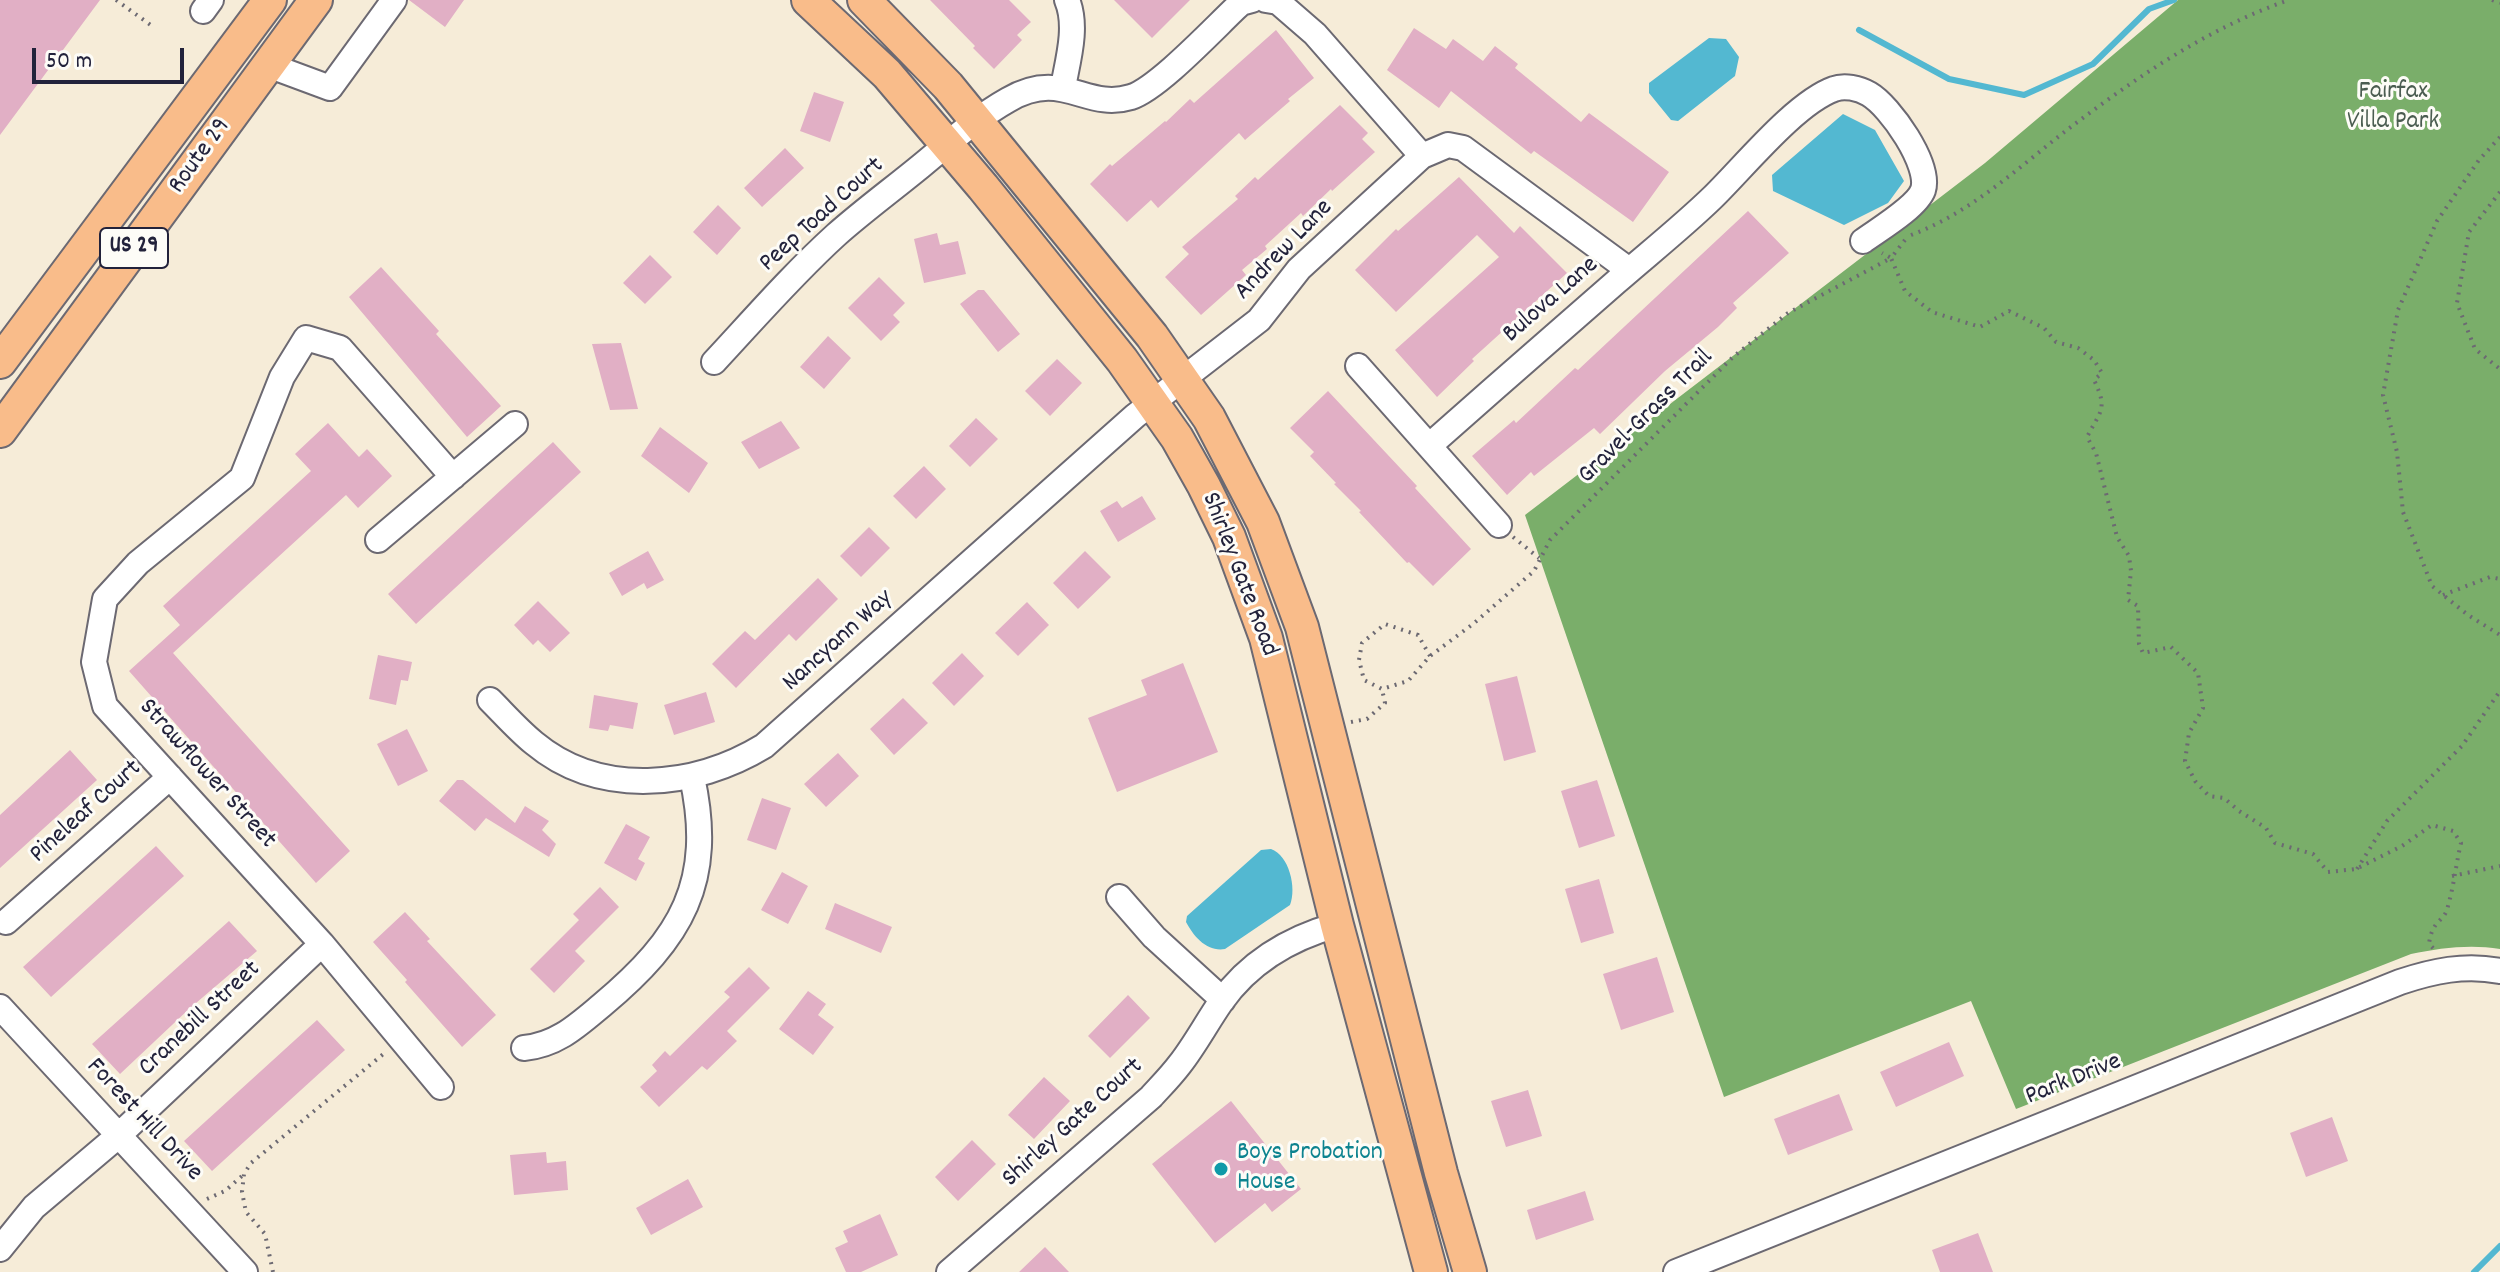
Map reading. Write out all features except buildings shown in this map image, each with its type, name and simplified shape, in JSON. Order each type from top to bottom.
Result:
[{"type":"main road","name":"Route 29","points":[[0,362],[270,0]]},
{"type":"main road","name":"Route 29","points":[[0,431],[316,0]]},
{"type":"main road","name":"Shirley Gate Road","points":[[808,0],[887,74],[1122,360],[1153,402],[1204,486],[1229,537],[1250,591],[1280,690],[1337,925],[1431,1272]]},
{"type":"main road","name":"Shirley Gate Road","points":[[864,0],[914,48],[977,121],[1152,336],[1183,378],[1230,456],[1257,509],[1302,627],[1437,1158],[1470,1272]]},
{"type":"street","points":[[268,65],[330,88],[394,0]]},
{"type":"street","points":[[1067,0],[1071,9],[1071,41],[1063,87],[1091,97],[1131,97],[1153,85],[1249,1],[1278,2],[1315,34],[1422,156]]},
{"type":"street","name":"Peep Toad Court","points":[[714,362],[837,234],[977,121],[1027,90],[1063,87]]},
{"type":"street","name":"Bulova Lane","points":[[1429,446],[1712,198],[1756,152],[1817,97],[1837,88],[1853,88],[1870,94],[1886,110],[1921,161],[1924,176],[1923,192],[1905,210],[1863,241]]},
{"type":"street","name":"Andrew Lane","points":[[1183,378],[1259,320],[1299,269],[1422,156],[1448,145],[1463,148],[1629,270]]},
{"type":"street","name":"Strawflower Street","points":[[441,1087],[322,944],[105,706],[94,662],[105,599],[138,563],[242,478],[282,377],[306,338],[340,348],[453,477]]},
{"type":"street","points":[[1358,366],[1499,525]]},
{"type":"street","name":"Nancyann Way","points":[[490,700],[533,743],[561,760],[586,770],[631,780],[655,781],[692,777],[730,764],[764,746],[1183,378]]},
{"type":"street","points":[[378,540],[515,424]]},
{"type":"street","name":"Pineleaf Court","points":[[6,922],[170,777]]},
{"type":"street","points":[[524,1048],[539,1047],[567,1034],[632,980],[668,939],[690,896],[700,848],[698,803],[692,777]]},
{"type":"street","points":[[1119,897],[1154,937],[1223,1000]]},
{"type":"street","name":"Shirley Gate Court","points":[[949,1272],[1151,1097],[1180,1064],[1241,977],[1275,949],[1298,937],[1337,925]]},
{"type":"street","name":"Cranebill Street","points":[[0,1249],[34,1207],[118,1136],[322,944]]},
{"type":"street","name":"Park Drive","points":[[1676,1272],[2290,1024],[2426,974],[2466,968],[2500,971]]},
{"type":"street","name":"Forest Hill Drive","points":[[0,1007],[245,1272]]},
{"type":"path","points":[[116,0],[152,26]]},
{"type":"path","name":"Gravel-Grass Trail","points":[[1382,689],[1408,681],[1430,656],[1473,624],[1534,571],[1550,540],[1733,357],[1788,313],[1891,258],[1907,237],[1932,227],[1988,191],[2099,105],[2202,39],[2289,0]]},
{"type":"path","points":[[2492,0],[2500,3]]},
{"type":"path","points":[[2500,137],[2479,160],[2437,221],[2398,310],[2383,395],[2397,452],[2403,512],[2432,586],[2468,615],[2500,635]]},
{"type":"path","points":[[2500,192],[2469,232],[2457,303],[2475,349],[2500,369]]},
{"type":"path","points":[[1863,241],[1891,258],[1905,291],[1932,312],[1980,327],[2009,311],[2044,328],[2056,342],[2078,348],[2094,360],[2102,373],[2094,380],[2104,400],[2087,437],[2096,453],[2117,537],[2129,556],[2128,600],[2138,606],[2139,644],[2143,653],[2171,647],[2198,673],[2203,708],[2189,733],[2185,761],[2195,781],[2209,796],[2224,798],[2266,828],[2275,843],[2313,854],[2328,872],[2356,869],[2402,846],[2432,825],[2453,831],[2461,843],[2452,876],[2448,910],[2431,928],[2429,944],[2443,958],[2466,968]]},
{"type":"path","points":[[1499,525],[1539,558]]},
{"type":"path","points":[[2443,595],[2490,577],[2500,579]]},
{"type":"path","points":[[1343,723],[1367,719],[1385,703],[1382,689],[1364,680],[1359,660],[1362,643],[1385,624],[1418,635],[1430,656]]},
{"type":"path","points":[[2356,869],[2387,821],[2462,746],[2500,691]]},
{"type":"path","points":[[2452,876],[2500,866]]},
{"type":"path","points":[[182,1205],[225,1191],[251,1163],[401,1039]]},
{"type":"path","points":[[244,1174],[242,1192],[246,1212],[265,1234],[273,1272]]},
{"type":"green space","name":"Fairfax Villa Park","points":[[2178,0],[2500,0],[2500,949],[2455,947],[2411,954],[2016,1109],[1971,1001],[1724,1097],[1525,515],[1985,163]]},
{"type":"water","points":[[1709,38],[1726,39],[1739,57],[1735,76],[1678,121],[1671,120],[1649,93],[1649,83]]},
{"type":"water","points":[[1843,114],[1875,130],[1904,181],[1888,203],[1844,225],[1773,191],[1772,175]]},
{"type":"water","points":[[1271,849],[1283,858],[1290,873],[1293,890],[1290,905],[1225,949],[1212,948],[1202,942],[1186,922],[1187,916],[1261,850]]},
{"type":"waterway","points":[[1859,30],[1949,79],[2024,95],[2093,64],[2149,9],[2174,0]]},
{"type":"waterway","points":[[2474,1272],[2500,1246]]},
{"type":"place","name":"Boys Probation House","points":[[1221,1169]]}]
